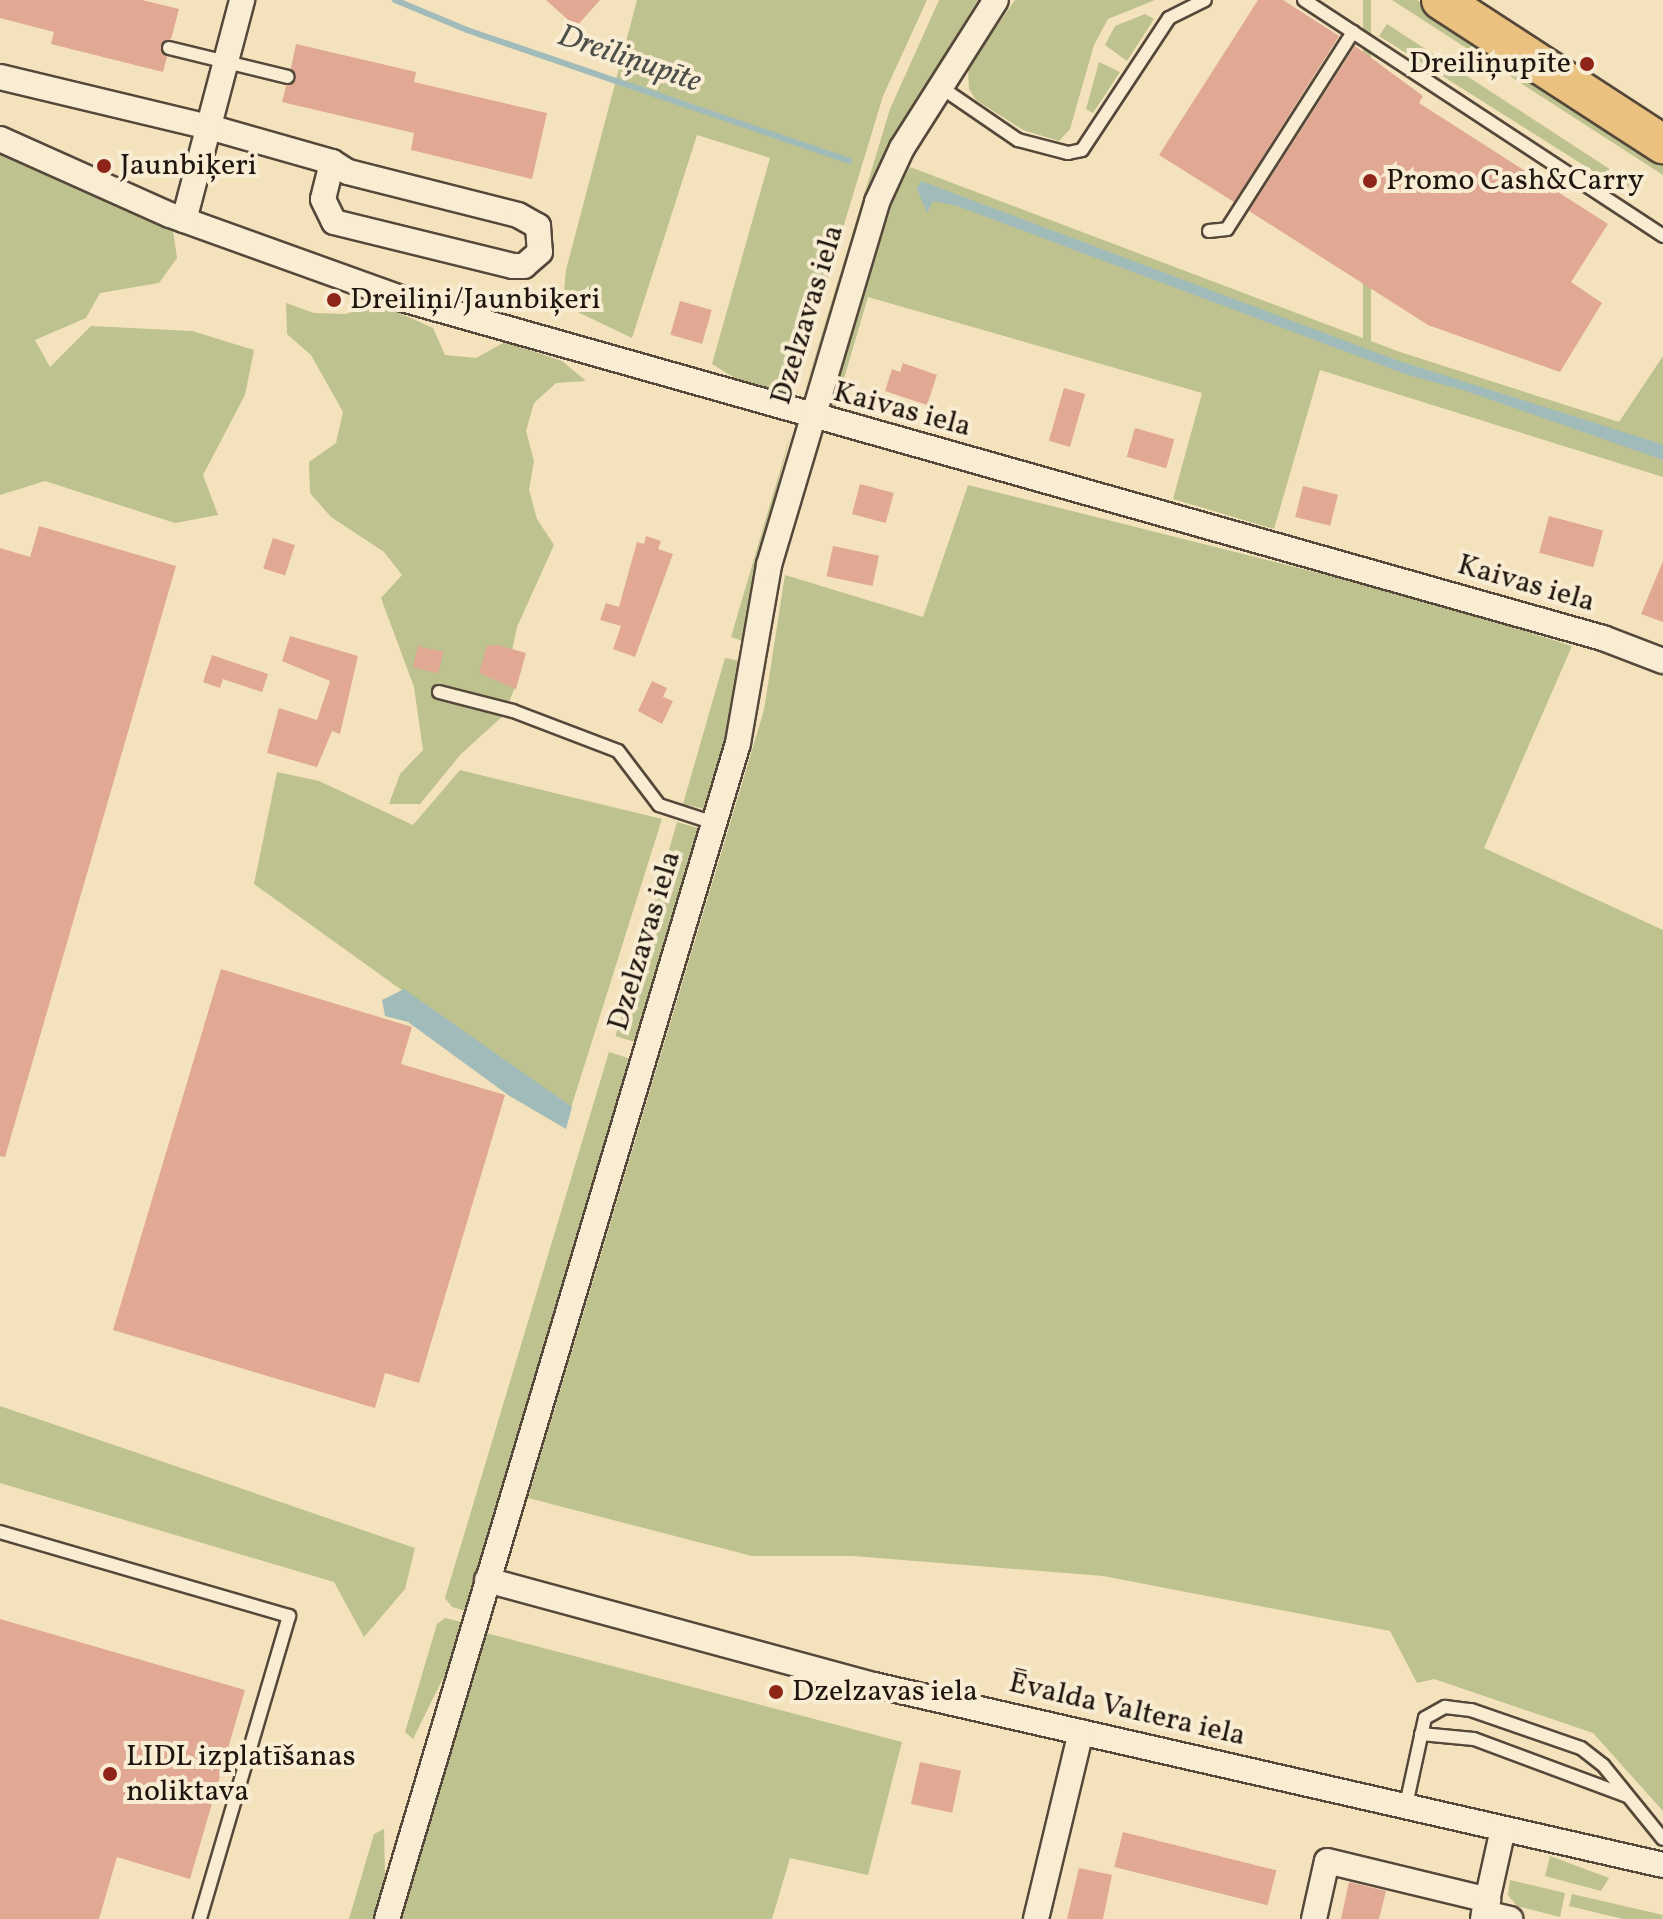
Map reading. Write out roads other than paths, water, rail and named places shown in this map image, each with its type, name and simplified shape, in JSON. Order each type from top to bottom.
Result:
[{"type":"main road","points":[[1441,0],[1663,144]]},
{"type":"street","points":[[184,220],[242,0]]},
{"type":"street","name":"Dzelzavas iela","points":[[387,1919],[738,743],[769,565],[810,418],[877,202],[939,86],[996,0]]},
{"type":"street","points":[[0,77],[209,127],[332,162],[348,172],[518,215],[538,226],[540,252],[524,266],[513,266],[334,222],[323,199],[332,162]]},
{"type":"street","name":"Kaivas iela","points":[[0,139],[184,220],[406,300],[810,418],[1603,638],[1663,661]]},
{"type":"street","name":"Ēvalda Valtera iela","points":[[487,1580],[858,1681],[1663,1865]]},
{"type":"street","points":[[1036,1919],[1081,1732]]},
{"type":"street","points":[[1485,1911],[1503,1829]]},
{"type":"street","points":[[1314,1919],[1327,1861],[1510,1919]]},
{"type":"lane","points":[[939,86],[1018,140],[1068,153],[1082,150],[1169,18],[1205,0]]},
{"type":"lane","points":[[1304,0],[1663,236]]},
{"type":"lane","points":[[1209,231],[1227,229],[1353,32]]},
{"type":"lane","points":[[169,48],[288,77]]},
{"type":"lane","points":[[439,692],[513,711],[618,751],[659,805],[714,823]]},
{"type":"lane","points":[[0,1532],[289,1616],[200,1919]]},
{"type":"lane","points":[[1406,1805],[1425,1718],[1445,1707],[1471,1710],[1581,1748],[1603,1765],[1663,1839]]},
{"type":"lane","points":[[1421,1734],[1474,1739],[1627,1796]]},
{"type":"water","points":[[921,181],[1399,361],[1663,445],[1663,460],[1463,390],[1408,375],[957,206],[933,201],[927,213],[917,189]]},
{"type":"water","points":[[404,989],[572,1107],[566,1129],[508,1095],[408,1022],[385,1016],[382,1000]]},
{"type":"waterway","name":"Dreiliņupīte","points":[[395,0],[467,30],[849,161]]},
{"type":"place","name":"Dreiliņupīte","points":[[1587,64]]},
{"type":"place","name":"Jaunbiķeri","points":[[104,166]]},
{"type":"place","name":"Promo Cash&Carry","points":[[1370,181]]},
{"type":"place","name":"Dreiliņi/Jaunbiķeri","points":[[334,300]]},
{"type":"place","name":"Dzelzavas iela","points":[[776,1692]]},
{"type":"place","name":"LIDL izplatīšanas noliktava","points":[[110,1774]]}]
